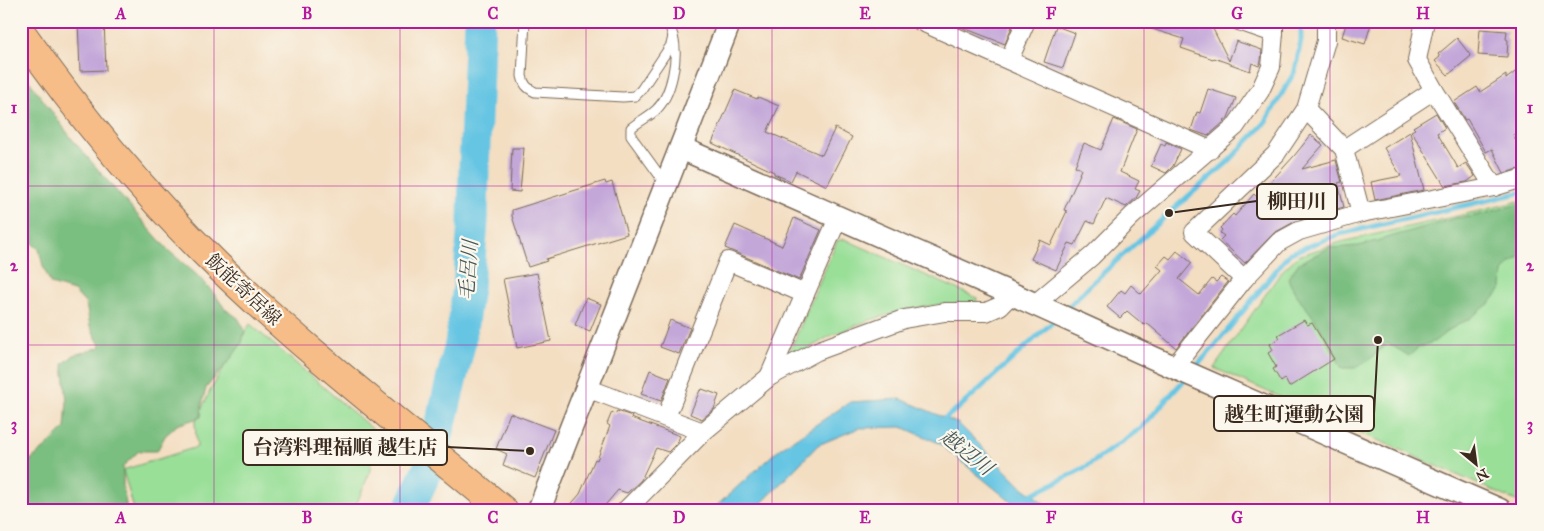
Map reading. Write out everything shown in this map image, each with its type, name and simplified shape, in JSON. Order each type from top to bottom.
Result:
[{"type":"main road","name":"飯能寄居線","points":[[21,32],[96,133],[179,227],[215,264],[271,315],[503,510]]},
{"type":"street","points":[[539,510],[730,21]]},
{"type":"street","points":[[920,21],[1210,150]]},
{"type":"street","points":[[1009,60],[1026,21]]},
{"type":"street","points":[[1038,306],[1132,216],[1236,128],[1260,91],[1271,67],[1274,27],[1239,21]]},
{"type":"street","points":[[1244,279],[1194,232],[1276,154],[1306,109],[1326,41],[1326,21]]},
{"type":"street","points":[[1425,21],[1417,60],[1494,187]]},
{"type":"street","points":[[1344,149],[1434,90]]},
{"type":"street","points":[[1306,109],[1344,149],[1361,213]]},
{"type":"street","points":[[680,148],[1500,510]]},
{"type":"street","points":[[1176,368],[1244,279],[1279,242],[1299,231],[1361,213],[1494,187],[1523,178]]},
{"type":"street","points":[[770,377],[838,218]]},
{"type":"street","points":[[666,417],[728,261],[805,294]]},
{"type":"street","points":[[626,510],[703,432],[770,377],[817,351],[904,319],[945,312],[986,312],[1000,306],[1012,294]]},
{"type":"street","points":[[587,388],[703,432]]},
{"type":"lane","points":[[526,21],[522,76],[528,89],[535,92],[635,96],[672,46],[673,36]]},
{"type":"lane","points":[[666,185],[631,136],[631,128],[656,110],[669,89],[675,61],[676,45],[668,21]]},
{"type":"green space","points":[[21,70],[72,139],[118,193],[169,251],[197,275],[225,309],[238,318],[245,330],[242,343],[206,388],[201,417],[177,425],[165,436],[157,451],[139,451],[123,466],[123,487],[127,510],[27,510],[28,504],[22,478],[29,461],[65,428],[67,401],[63,364],[74,355],[101,347],[90,326],[86,304],[74,291],[51,284],[43,266],[39,249],[21,235]]},
{"type":"green space","points":[[1523,200],[1523,504],[1214,368],[1282,271],[1298,256],[1341,242]]},
{"type":"green space","points":[[1523,203],[1523,255],[1510,263],[1503,272],[1502,288],[1490,303],[1469,319],[1449,330],[1435,341],[1418,348],[1409,356],[1388,343],[1369,360],[1355,368],[1342,368],[1320,327],[1295,293],[1288,278],[1299,263],[1329,248],[1359,246],[1456,218],[1475,216]]},
{"type":"green space","points":[[844,239],[977,298],[976,304],[945,304],[909,309],[867,321],[830,336],[796,356],[789,353],[837,241]]},
{"type":"green space","points":[[250,324],[377,433],[369,474],[354,510],[134,510],[123,470],[197,447],[195,423],[211,389]]},
{"type":"water","name":"越辺川","points":[[901,399],[959,424],[1021,486],[1053,510],[1021,510],[939,443],[902,427],[859,428],[818,445],[755,510],[712,510],[778,450],[850,402]]},
{"type":"building","points":[[78,21],[104,21],[106,70],[80,71]]},
{"type":"building","points":[[948,21],[1014,21],[1005,44],[948,22]]},
{"type":"building","points":[[1137,21],[1189,21],[1213,29],[1229,61],[1236,41],[1262,50],[1261,61],[1259,66],[1252,63],[1250,71],[1181,48],[1184,39],[1136,24]]},
{"type":"building","points":[[1347,21],[1372,21],[1365,44],[1342,37]]},
{"type":"building","points":[[1056,26],[1075,33],[1063,68],[1044,62]]},
{"type":"building","points":[[1480,29],[1507,31],[1507,57],[1478,55]]},
{"type":"building","points":[[1457,38],[1471,56],[1448,75],[1435,61],[1440,57],[1438,54]]},
{"type":"building","points":[[1523,66],[1523,129],[1513,135],[1523,152],[1523,168],[1504,173],[1492,149],[1486,152],[1467,119],[1465,120],[1454,102],[1477,87],[1480,92],[1506,75],[1506,79]]},
{"type":"building","points":[[1208,89],[1236,98],[1227,120],[1225,119],[1208,136],[1191,130],[1197,112],[1200,113]]},
{"type":"building","points":[[735,90],[779,106],[767,132],[822,155],[835,128],[852,137],[827,186],[796,171],[791,181],[712,143]]},
{"type":"building","points":[[1436,113],[1445,128],[1437,133],[1458,168],[1466,163],[1475,176],[1467,182],[1445,186],[1411,131],[1415,129],[1413,127]]},
{"type":"building","points":[[1114,119],[1137,129],[1120,172],[1139,181],[1135,189],[1140,191],[1136,198],[1126,207],[1106,198],[1094,224],[1087,221],[1075,245],[1069,243],[1056,270],[1031,259],[1040,240],[1051,245],[1067,211],[1064,210],[1080,174],[1081,169],[1075,166],[1084,143],[1101,150]]},
{"type":"building","points":[[1410,132],[1424,190],[1375,200],[1371,182],[1401,176],[1384,148]]},
{"type":"building","points":[[1311,135],[1323,145],[1302,169],[1336,160],[1342,182],[1338,183],[1344,207],[1296,221],[1274,233],[1245,263],[1220,240],[1224,236],[1220,233],[1222,230],[1220,228],[1233,214],[1235,216],[1254,194],[1257,197]]},
{"type":"building","points":[[1166,142],[1181,149],[1173,166],[1166,173],[1151,166],[1161,144],[1165,146]]},
{"type":"building","points":[[512,148],[524,148],[520,192],[510,191]]},
{"type":"building","points":[[605,181],[606,184],[612,182],[627,234],[546,259],[547,261],[528,267],[512,216],[512,210]]},
{"type":"building","points":[[794,218],[821,230],[799,280],[725,248],[735,225],[782,246]]},
{"type":"building","points":[[1177,251],[1192,263],[1179,279],[1199,295],[1212,279],[1216,282],[1221,277],[1228,282],[1176,348],[1149,325],[1146,323],[1144,325],[1127,311],[1120,318],[1107,307],[1121,290],[1125,293],[1131,285],[1141,294],[1162,270],[1157,266],[1166,256],[1170,259]]},
{"type":"building","points":[[537,273],[551,341],[517,348],[503,279]]},
{"type":"building","points":[[586,298],[601,304],[590,331],[575,325]]},
{"type":"building","points":[[670,320],[690,328],[679,354],[660,347]]},
{"type":"building","points":[[1304,320],[1307,325],[1312,323],[1334,359],[1289,387],[1285,379],[1281,382],[1273,369],[1276,367],[1268,353],[1273,350],[1270,344],[1280,338],[1278,335]]},
{"type":"building","points":[[650,370],[670,378],[661,401],[641,394]]},
{"type":"building","points":[[702,389],[719,395],[714,409],[702,419],[690,414]]},
{"type":"building","points":[[617,411],[680,436],[677,443],[668,452],[656,448],[641,480],[627,493],[618,490],[601,510],[566,510],[580,494],[595,459],[597,460],[610,426],[607,424],[612,412],[615,414]]},
{"type":"building","points":[[510,413],[554,430],[535,478],[503,465],[507,454],[496,449]]},
{"type":"waterway","name":"毛呂川","points":[[409,510],[432,460],[460,344],[468,287],[473,222],[480,21]]},
{"type":"waterway","points":[[1063,312],[1169,213],[1229,161],[1265,123],[1295,71],[1301,40],[1301,21]]},
{"type":"waterway","points":[[1194,369],[1290,253],[1340,234],[1523,192]]},
{"type":"waterway","name":"越辺川","points":[[940,422],[961,406],[1055,320]]},
{"type":"waterway","points":[[1027,497],[1086,467],[1141,428],[1185,379]]},
{"type":"place","name":"柳田川","points":[[1169,213]]},
{"type":"place","name":"越生町運動公園","points":[[1378,340]]},
{"type":"place","name":"台湾料理福順 越生店","points":[[530,451]]}]
